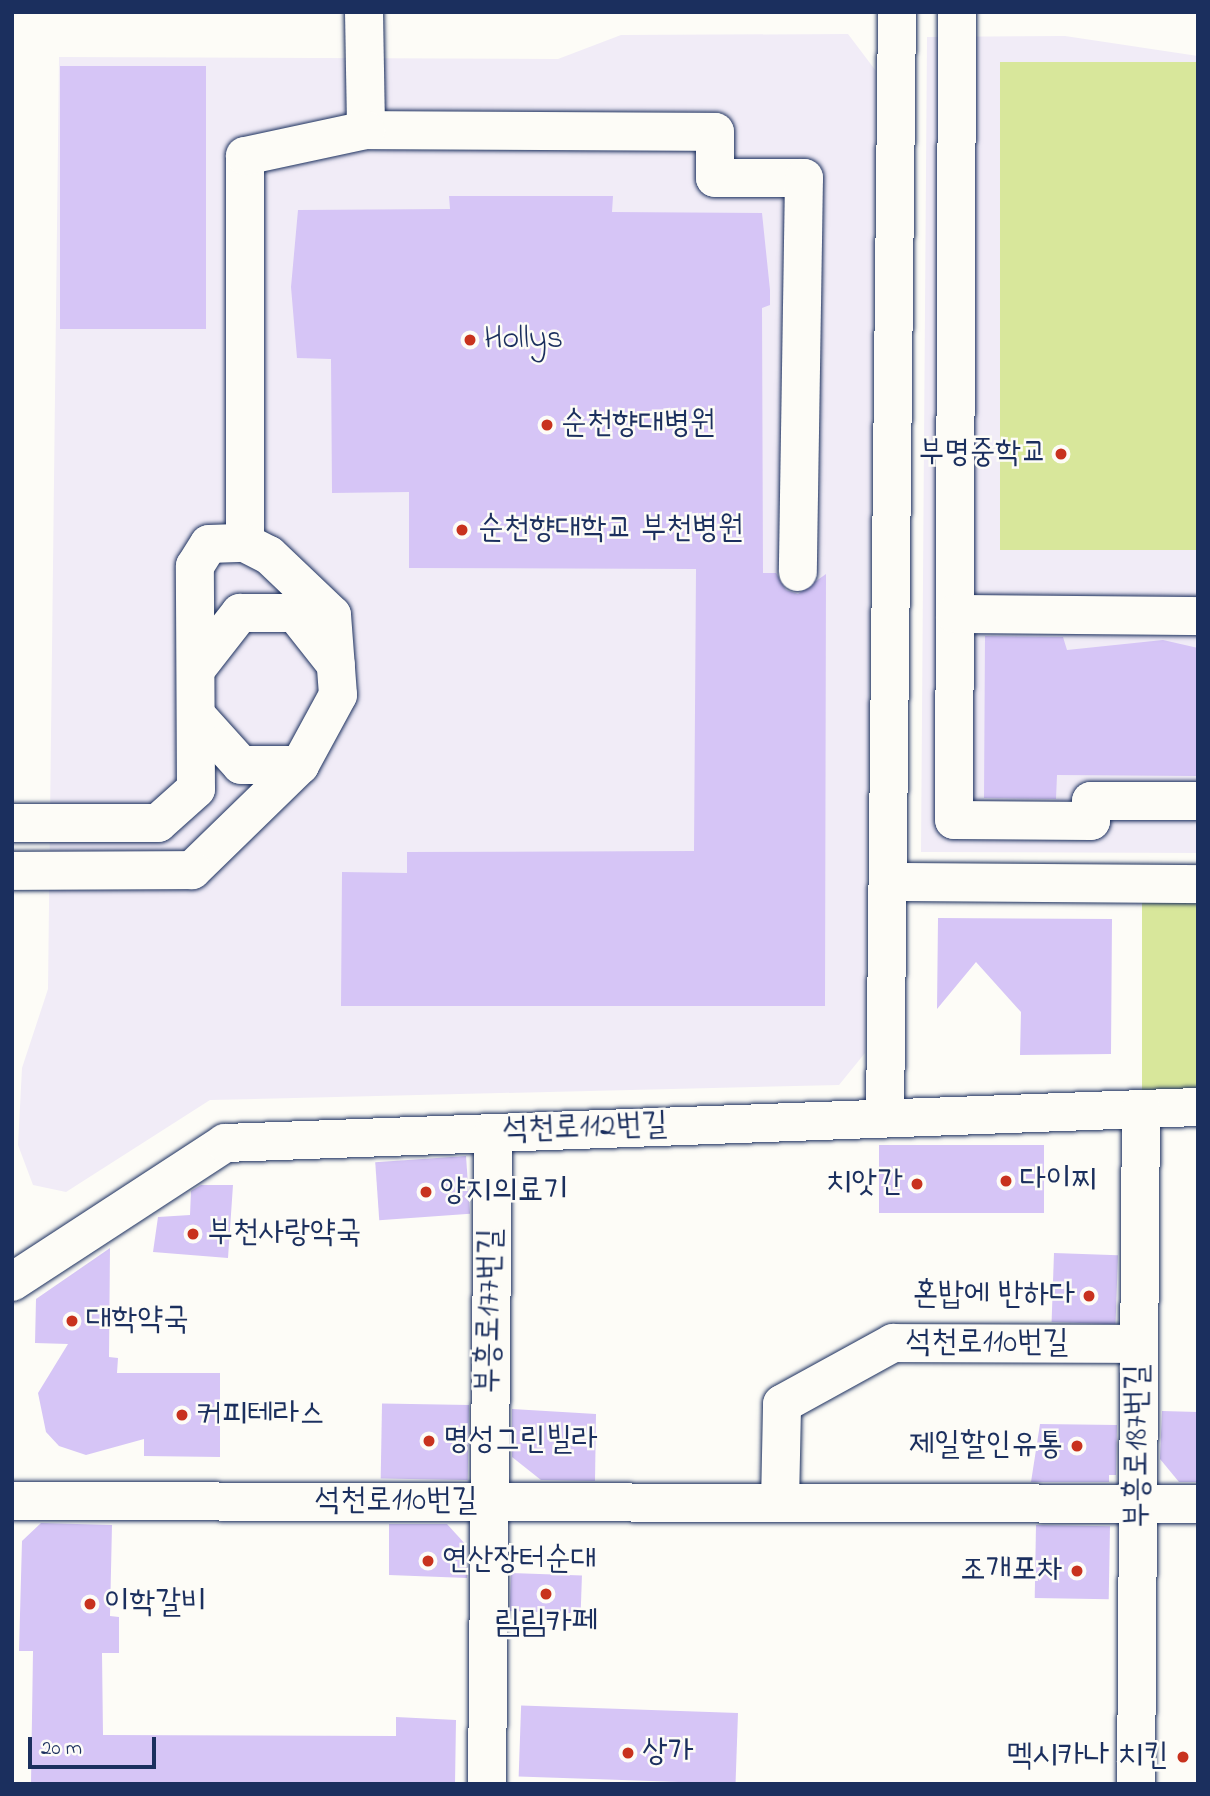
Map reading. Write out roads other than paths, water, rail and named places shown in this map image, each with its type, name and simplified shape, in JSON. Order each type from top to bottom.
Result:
[{"type":"street","points":[[364,12],[366,130]]},
{"type":"street","points":[[886,1118],[897,12]]},
{"type":"street","points":[[957,12],[954,820],[1091,821],[1091,800],[1198,802]]},
{"type":"street","points":[[245,543],[245,156],[366,130],[715,132],[715,178],[804,178],[798,572]]},
{"type":"street","points":[[12,823],[158,823],[196,789],[195,566],[209,544],[245,543],[270,555],[332,615],[338,695],[300,765],[192,870],[12,872]]},
{"type":"street","points":[[197,668],[240,613],[295,614],[336,665]]},
{"type":"street","points":[[955,614],[1198,616]]},
{"type":"street","points":[[196,715],[241,765],[300,765]]},
{"type":"street","points":[[888,882],[1198,884]]},
{"type":"street","name":"석천로112번길","points":[[12,1282],[225,1143],[1198,1107]]},
{"type":"street","name":"부흥로187번길","points":[[1136,1784],[1141,1109]]},
{"type":"street","name":"부흥로177번길","points":[[487,1784],[493,1133]]},
{"type":"street","name":"석천로110번길","points":[[780,1503],[782,1404],[893,1343],[1139,1344]]},
{"type":"street","name":"석천로110번길","points":[[12,1501],[1198,1504]]},
{"type":"place","name":"Hollys","points":[[470,340]]},
{"type":"place","name":"순천향대병원","points":[[547,425]]},
{"type":"place","name":"부명중학교","points":[[1061,454]]},
{"type":"place","name":"순천향대학교 부천병원","points":[[462,530]]},
{"type":"place","name":"다이찌","points":[[1006,1181]]},
{"type":"place","name":"치앗간","points":[[917,1184]]},
{"type":"place","name":"양지의료기","points":[[426,1192]]},
{"type":"place","name":"부천사랑약국","points":[[193,1234]]},
{"type":"place","name":"혼밥에 반하다","points":[[1089,1296]]},
{"type":"place","name":"대학약국","points":[[72,1321]]},
{"type":"place","name":"커피테라스","points":[[182,1415]]},
{"type":"place","name":"명성그린빌라","points":[[429,1441]]},
{"type":"place","name":"제일할인유통","points":[[1077,1446]]},
{"type":"place","name":"연산장터순대","points":[[428,1561]]},
{"type":"place","name":"조개포차","points":[[1077,1571]]},
{"type":"place","name":"림림카페","points":[[546,1594]]},
{"type":"place","name":"이학갈비","points":[[90,1604]]},
{"type":"place","name":"상가","points":[[628,1753]]},
{"type":"place","name":"멕시카나 치킨","points":[[1183,1757]]}]
